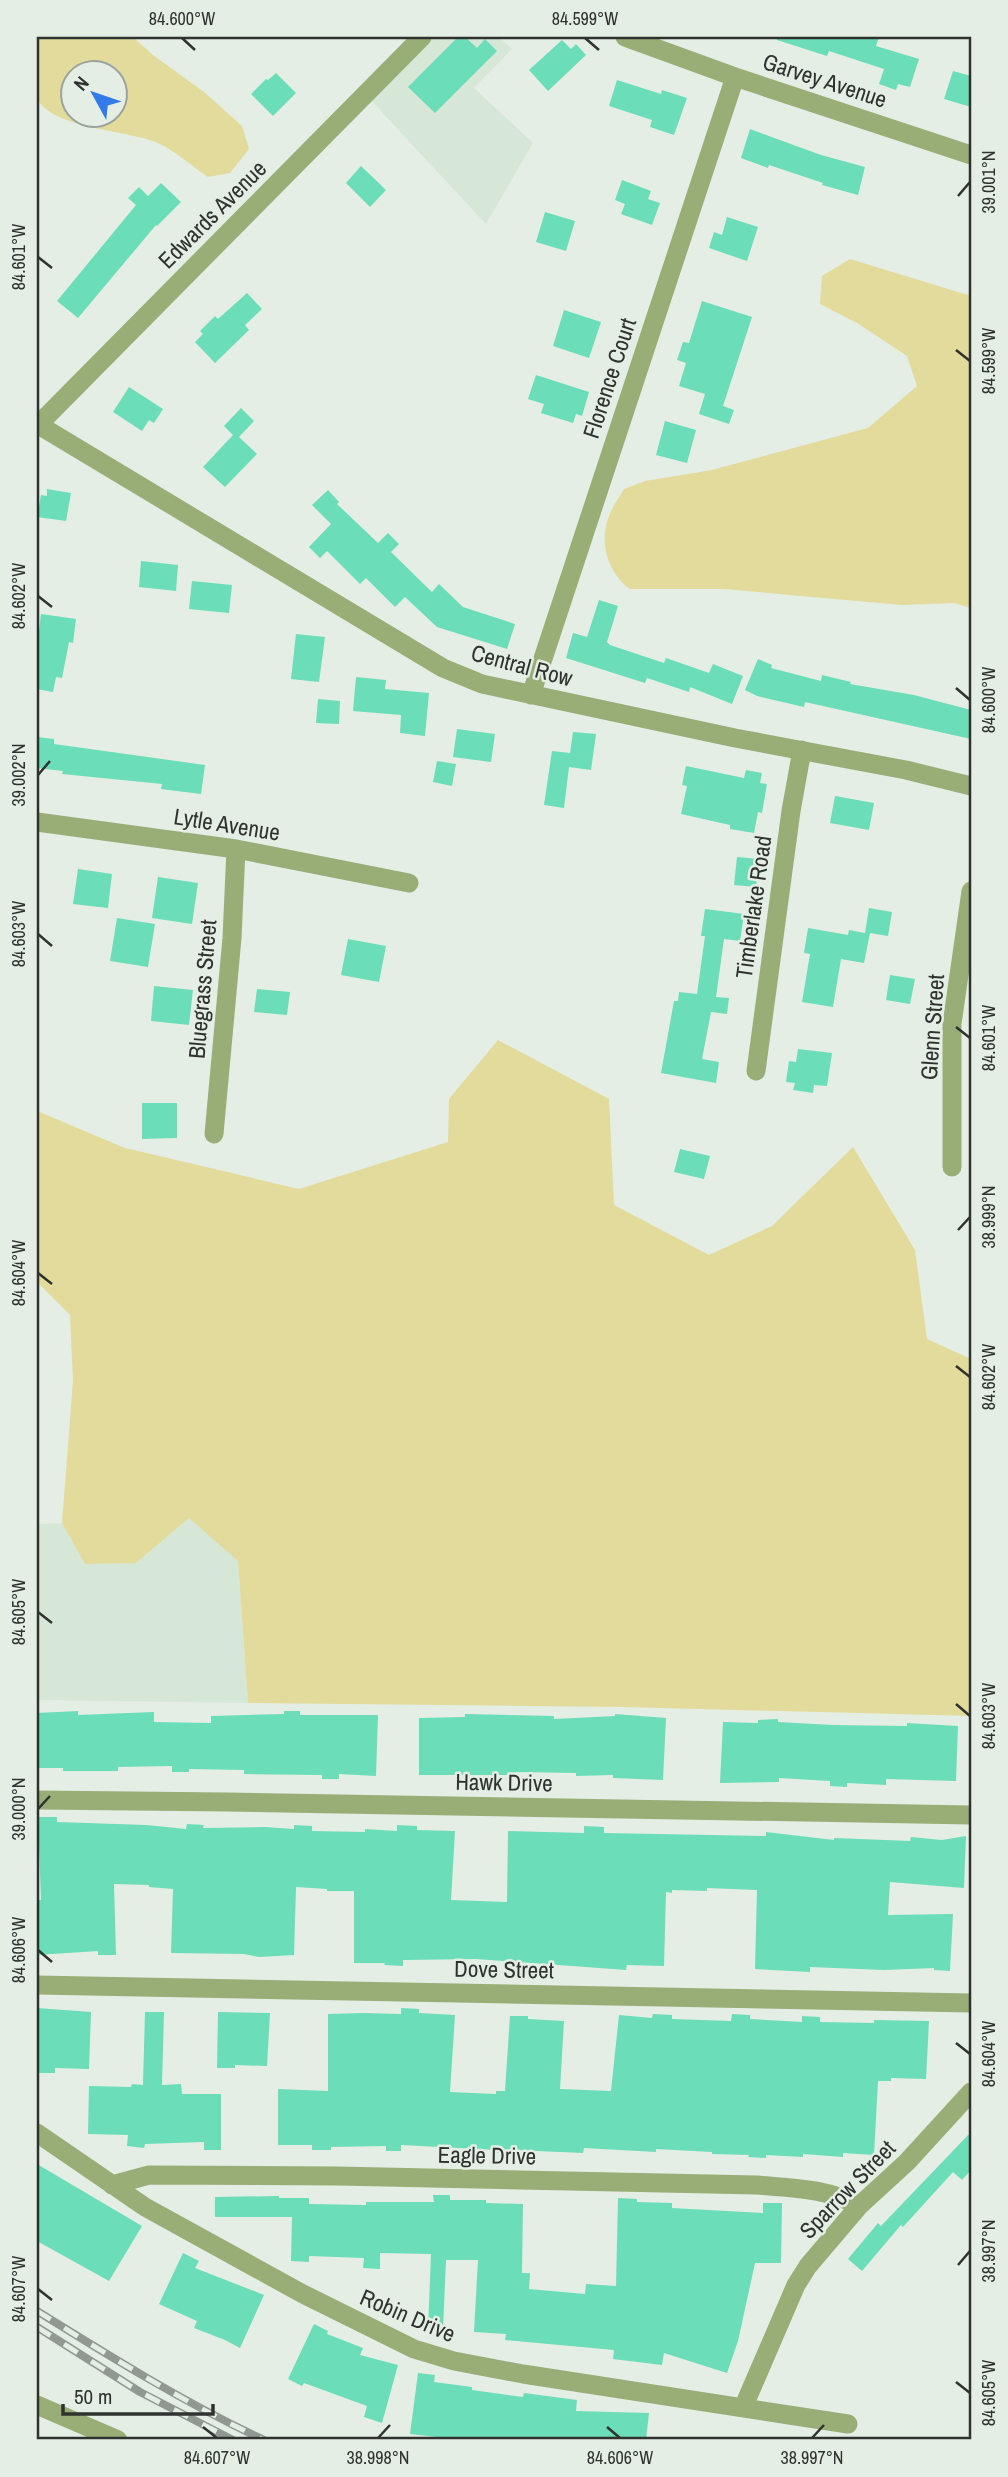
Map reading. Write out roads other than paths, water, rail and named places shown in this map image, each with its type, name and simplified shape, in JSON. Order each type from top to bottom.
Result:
[{"type":"street","name":"Edwards Avenue","points":[[37,425],[422,37]]},
{"type":"street","name":"Garvey Avenue","points":[[625,37],[735,77],[971,155]]},
{"type":"street","name":"Florence Court","points":[[531,695],[735,77]]},
{"type":"street","name":"Central Row","points":[[37,425],[443,668],[482,684],[906,770],[971,786]]},
{"type":"street","name":"Timberlake Road","points":[[757,1072],[791,811],[802,750]]},
{"type":"street","name":"Lytle Avenue","points":[[37,822],[236,849],[409,883]]},
{"type":"street","name":"Bluegrass Street","points":[[214,1134],[232,938],[236,849]]},
{"type":"street","name":"Glenn Street","points":[[952,1167],[952,1024],[971,891]]},
{"type":"street","name":"Hawk Drive","points":[[37,1800],[971,1815]]},
{"type":"street","name":"Dove Street","points":[[37,1985],[971,2003]]},
{"type":"street","name":"Sparrow Street","points":[[743,2408],[796,2285],[859,2206],[907,2162],[971,2092]]},
{"type":"street","name":"Robin Drive","points":[[37,2133],[145,2207],[303,2294],[414,2349],[454,2361],[523,2374],[848,2424]]},
{"type":"street","name":"Eagle Drive","points":[[112,2185],[162,2175],[757,2185],[815,2189],[847,2199],[859,2206]]},
{"type":"street","points":[[37,2405],[118,2440]]},
{"type":"railway","points":[[37,2311],[177,2395],[264,2440]]},
{"type":"railway","points":[[37,2327],[140,2392],[233,2440]]}]
